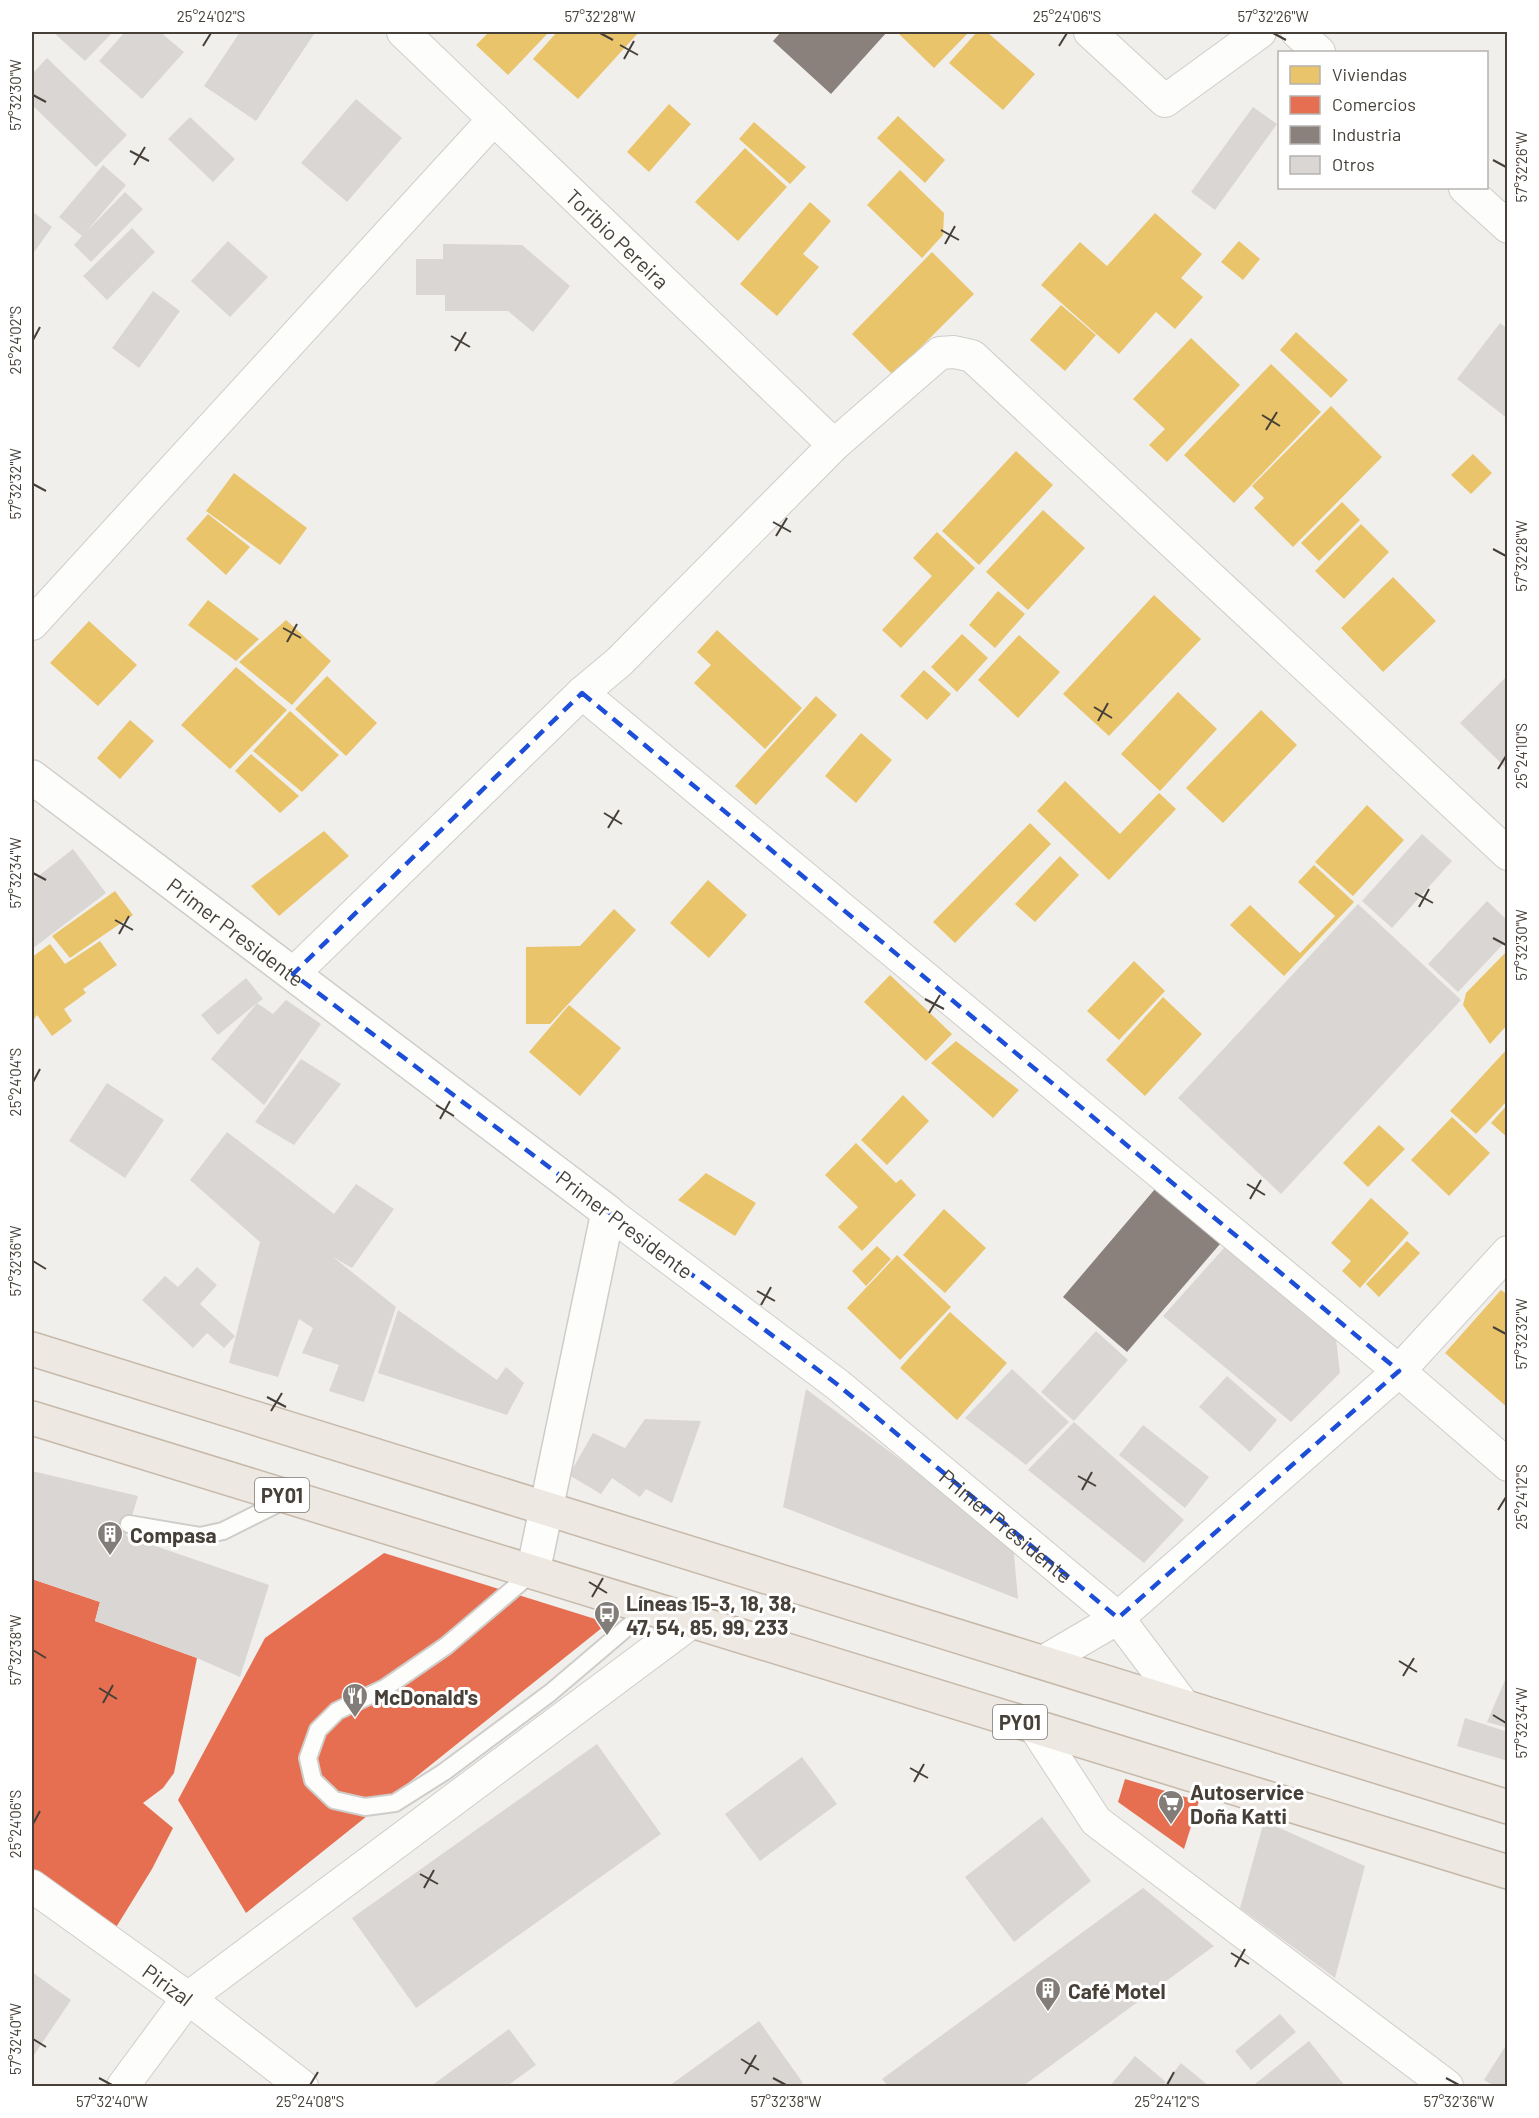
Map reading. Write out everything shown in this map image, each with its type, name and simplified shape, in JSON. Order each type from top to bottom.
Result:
[{"type":"highway","points":[[32,1348],[1508,1807]]},
{"type":"highway","name":"PY01","points":[[32,1418],[1508,1872]]},
{"type":"street","name":"Toribio Pereira","points":[[403,32],[834,445]]},
{"type":"street","points":[[1090,32],[1165,101],[1260,32]]},
{"type":"street","points":[[1297,32],[1318,51]]},
{"type":"street","points":[[32,624],[494,119]]},
{"type":"street","points":[[1466,189],[1508,227]]},
{"type":"street","points":[[293,974],[582,693],[619,662],[834,445],[940,353],[954,352],[972,356],[1508,854]]},
{"type":"street","points":[[582,693],[1399,1371],[1508,1465]]},
{"type":"street","name":"Primer Presidente","points":[[32,777],[838,1385],[1118,1618],[1185,1707]]},
{"type":"street","points":[[533,1572],[608,1212]]},
{"type":"street","points":[[1043,1662],[1118,1618],[1399,1371],[1508,1252]]},
{"type":"street","points":[[123,2086],[188,1998],[693,1621]]},
{"type":"street","points":[[1034,1726],[1096,1821],[1447,2086]]},
{"type":"street","name":"Pirizal","points":[[32,1886],[188,1998],[302,2086]]},
{"type":"lane","points":[[129,1524],[200,1536],[223,1531],[290,1497]]},
{"type":"lane","points":[[533,1572],[437,1652],[385,1688],[337,1711],[318,1730],[308,1758],[313,1780],[334,1800],[365,1807],[395,1803],[444,1772],[550,1693],[650,1608]]},
{"type":"highlighted area","points":[[582,693],[1399,1371],[1118,1618],[838,1385],[293,974]]},
{"type":"building: Viviendas","points":[[489,32],[549,32],[508,75],[476,45]]},
{"type":"building: Viviendas","points":[[557,32],[639,32],[578,99],[533,59]]},
{"type":"building: Viviendas","points":[[897,32],[969,32],[934,68]]},
{"type":"building: Viviendas","points":[[977,32],[987,32],[1035,74],[1003,110],[949,63]]},
{"type":"building: Viviendas","points":[[669,104],[691,124],[649,172],[627,152]]},
{"type":"building: Viviendas","points":[[898,116],[945,160],[925,183],[877,138]]},
{"type":"building: Viviendas","points":[[754,122],[806,167],[790,184],[739,139]]},
{"type":"building: Viviendas","points":[[745,148],[787,187],[738,241],[695,202]]},
{"type":"building: Viviendas","points":[[900,170],[944,213],[943,235],[922,258],[867,205]]},
{"type":"building: Viviendas","points":[[810,202],[831,221],[803,254],[819,267],[777,316],[740,284]]},
{"type":"building: Viviendas","points":[[1155,213],[1202,254],[1181,278],[1203,297],[1175,329],[1156,312],[1119,354],[1041,285],[1080,242],[1107,266]]},
{"type":"building: Viviendas","points":[[1239,241],[1260,259],[1243,280],[1221,262]]},
{"type":"building: Viviendas","points":[[932,252],[974,294],[893,375],[852,334]]},
{"type":"building: Viviendas","points":[[1061,305],[1096,335],[1065,371],[1030,340]]},
{"type":"building: Viviendas","points":[[1296,332],[1348,380],[1331,398],[1280,350]]},
{"type":"building: Viviendas","points":[[1191,338],[1240,385],[1167,462],[1149,445],[1165,429],[1133,399]]},
{"type":"building: Viviendas","points":[[1271,364],[1321,412],[1234,503],[1184,455]]},
{"type":"building: Viviendas","points":[[1331,406],[1382,457],[1293,547],[1254,508],[1264,498],[1252,486]]},
{"type":"building: Viviendas","points":[[1016,451],[1053,485],[979,565],[942,531]]},
{"type":"building: Viviendas","points":[[1473,454],[1492,473],[1471,494],[1451,475]]},
{"type":"building: Viviendas","points":[[234,473],[307,528],[280,565],[206,511]]},
{"type":"building: Viviendas","points":[[1342,502],[1360,520],[1319,561],[1301,543]]},
{"type":"building: Viviendas","points":[[1043,510],[1085,548],[1028,610],[986,572]]},
{"type":"building: Viviendas","points":[[208,514],[250,547],[226,575],[186,539]]},
{"type":"building: Viviendas","points":[[1361,524],[1389,552],[1344,599],[1315,571]]},
{"type":"building: Viviendas","points":[[937,532],[975,568],[901,648],[882,630],[932,576],[913,558]]},
{"type":"building: Viviendas","points":[[1393,577],[1436,621],[1383,672],[1341,628]]},
{"type":"building: Viviendas","points":[[998,591],[1025,614],[995,648],[969,625]]},
{"type":"building: Viviendas","points":[[1154,595],[1201,639],[1109,736],[1063,694]]},
{"type":"building: Viviendas","points":[[208,600],[259,639],[236,661],[188,625]]},
{"type":"building: Viviendas","points":[[286,620],[331,661],[292,705],[239,662]]},
{"type":"building: Viviendas","points":[[89,621],[137,665],[98,706],[50,663]]},
{"type":"building: Viviendas","points":[[717,630],[802,708],[765,749],[694,683],[711,665],[697,652]]},
{"type":"building: Viviendas","points":[[962,634],[988,658],[957,692],[931,667]]},
{"type":"building: Viviendas","points":[[1019,635],[1060,672],[1018,718],[978,680]]},
{"type":"building: Viviendas","points":[[236,667],[287,710],[230,769],[181,725]]},
{"type":"building: Viviendas","points":[[924,670],[951,694],[927,720],[900,696]]},
{"type":"building: Viviendas","points":[[327,676],[377,723],[346,756],[295,709]]},
{"type":"building: Viviendas","points":[[1178,692],[1217,729],[1160,791],[1121,754]]},
{"type":"building: Viviendas","points":[[816,696],[837,715],[756,805],[735,786]]},
{"type":"building: Viviendas","points":[[1261,710],[1297,745],[1223,823],[1186,788]]},
{"type":"building: Viviendas","points":[[290,711],[339,755],[302,792],[253,751]]},
{"type":"building: Viviendas","points":[[130,720],[154,741],[120,779],[97,758]]},
{"type":"building: Viviendas","points":[[861,733],[892,760],[856,803],[825,776]]},
{"type":"building: Viviendas","points":[[251,754],[299,796],[280,813],[235,771]]},
{"type":"building: Viviendas","points":[[1065,781],[1120,834],[1159,793],[1176,809],[1109,880],[1037,811]]},
{"type":"building: Viviendas","points":[[1367,805],[1404,840],[1353,896],[1315,862]]},
{"type":"building: Viviendas","points":[[1030,823],[1051,844],[955,943],[933,922]]},
{"type":"building: Viviendas","points":[[324,831],[349,856],[279,916],[251,886]]},
{"type":"building: Viviendas","points":[[1060,856],[1079,875],[1035,922],[1015,904]]},
{"type":"building: Viviendas","points":[[1314,865],[1354,902],[1284,976],[1230,925],[1250,905],[1300,953],[1335,916],[1298,882]]},
{"type":"building: Viviendas","points":[[708,880],[747,915],[709,958],[670,923]]},
{"type":"building: Viviendas","points":[[115,891],[133,915],[70,958],[52,936]]},
{"type":"building: Viviendas","points":[[614,909],[636,930],[550,1024],[526,1024],[526,947],[580,946]]},
{"type":"building: Viviendas","points":[[100,941],[117,965],[83,989],[86,993],[64,1009],[72,1021],[52,1036],[37,1015],[32,1022],[32,957],[50,944],[65,964]]},
{"type":"building: Viviendas","points":[[1508,950],[1508,1024],[1490,1044],[1463,1005],[1466,993]]},
{"type":"building: Viviendas","points":[[1134,961],[1165,991],[1119,1040],[1087,1011]]},
{"type":"building: Viviendas","points":[[890,975],[952,1034],[926,1061],[864,1002]]},
{"type":"building: Viviendas","points":[[1163,997],[1202,1034],[1145,1096],[1106,1060]]},
{"type":"building: Viviendas","points":[[569,1005],[621,1048],[580,1096],[529,1052]]},
{"type":"building: Viviendas","points":[[956,1041],[1019,1090],[993,1118],[931,1063]]},
{"type":"building: Viviendas","points":[[1508,1048],[1508,1100],[1476,1134],[1450,1111]]},
{"type":"building: Viviendas","points":[[903,1095],[929,1121],[887,1165],[861,1140]]},
{"type":"building: Viviendas","points":[[1508,1104],[1508,1138],[1491,1123]]},
{"type":"building: Viviendas","points":[[1452,1117],[1490,1153],[1449,1196],[1411,1160]]},
{"type":"building: Viviendas","points":[[1379,1125],[1405,1149],[1368,1187],[1343,1163]]},
{"type":"building: Viviendas","points":[[856,1143],[896,1183],[901,1179],[916,1195],[862,1251],[838,1227],[858,1207],[825,1175]]},
{"type":"building: Viviendas","points":[[706,1173],[756,1203],[735,1236],[678,1200]]},
{"type":"building: Viviendas","points":[[1371,1198],[1409,1233],[1360,1288],[1342,1271],[1351,1261],[1331,1243]]},
{"type":"building: Viviendas","points":[[944,1209],[986,1248],[945,1293],[903,1255]]},
{"type":"building: Viviendas","points":[[1407,1241],[1420,1253],[1379,1297],[1366,1284]]},
{"type":"building: Viviendas","points":[[877,1246],[891,1259],[866,1286],[852,1271]]},
{"type":"building: Viviendas","points":[[897,1255],[951,1307],[900,1360],[847,1308]]},
{"type":"building: Viviendas","points":[[1501,1290],[1508,1295],[1508,1408],[1445,1353]]},
{"type":"building: Viviendas","points":[[950,1312],[1007,1363],[957,1420],[900,1368]]},
{"type":"building: Comercios","name":"McDonald's","points":[[384,1553],[608,1623],[246,1913],[178,1800],[265,1638]]},
{"type":"building: Comercios","name":"Compasa","points":[[32,1579],[100,1602],[95,1621],[197,1658],[174,1773],[163,1788],[143,1803],[173,1828],[152,1869],[115,1929],[32,1868]]},
{"type":"building: Comercios","name":"Autoservice Doña Katti","points":[[1125,1779],[1199,1801],[1184,1849],[1118,1802]]},
{"type":"building: Industria","points":[[781,32],[887,32],[831,94],[773,41]]},
{"type":"building: Industria","points":[[1155,1189],[1220,1244],[1127,1352],[1063,1297]]},
{"type":"building: Otros","points":[[53,32],[113,32],[85,61]]},
{"type":"building: Otros","points":[[125,32],[160,32],[184,52],[142,99],[99,61]]},
{"type":"building: Otros","points":[[240,32],[310,32],[314,34],[256,121],[204,86]]},
{"type":"building: Otros","points":[[47,58],[127,135],[96,167],[32,105],[32,74]]},
{"type":"building: Otros","points":[[356,99],[402,138],[347,202],[301,163]]},
{"type":"building: Otros","points":[[1253,107],[1277,124],[1215,210],[1191,192]]},
{"type":"building: Otros","points":[[190,117],[235,159],[213,182],[168,139]]},
{"type":"building: Otros","points":[[103,165],[126,185],[86,232],[125,192],[143,209],[91,262],[74,245],[82,236],[59,217]]},
{"type":"building: Otros","points":[[32,211],[52,227],[32,255]]},
{"type":"building: Otros","points":[[132,228],[155,252],[107,300],[83,276]]},
{"type":"building: Otros","points":[[228,241],[268,277],[230,317],[191,281]]},
{"type":"building: Otros","points":[[443,244],[522,245],[570,286],[533,332],[508,311],[445,311],[445,295],[416,295],[416,259],[443,259]]},
{"type":"building: Otros","points":[[153,291],[180,311],[139,368],[112,348]]},
{"type":"building: Otros","points":[[1500,323],[1508,329],[1508,419],[1457,379]]},
{"type":"building: Otros","points":[[1508,675],[1508,770],[1460,723]]},
{"type":"building: Otros","points":[[1422,834],[1452,861],[1392,928],[1362,901]]},
{"type":"building: Otros","points":[[73,849],[106,893],[32,949],[32,881]]},
{"type":"building: Otros","points":[[1487,901],[1508,921],[1508,939],[1458,992],[1428,964]]},
{"type":"building: Otros","points":[[1358,904],[1461,1000],[1281,1194],[1178,1098]]},
{"type":"building: Otros","points":[[246,978],[263,999],[218,1035],[201,1015]]},
{"type":"building: Otros","points":[[286,1000],[321,1024],[264,1105],[211,1059],[257,1003],[273,1014]]},
{"type":"building: Otros","points":[[301,1059],[341,1084],[294,1145],[255,1122]]},
{"type":"building: Otros","points":[[107,1083],[164,1120],[125,1178],[69,1141]]},
{"type":"building: Otros","points":[[227,1132],[334,1214],[356,1184],[394,1209],[352,1268],[333,1257],[396,1307],[364,1402],[329,1391],[339,1365],[302,1353],[313,1328],[299,1319],[278,1377],[229,1363],[260,1242],[190,1180]]},
{"type":"building: Otros","points":[[1225,1247],[1336,1339],[1340,1373],[1291,1422],[1163,1316]]},
{"type":"building: Otros","points":[[197,1267],[217,1285],[200,1304],[235,1336],[224,1348],[207,1333],[193,1348],[142,1300],[165,1276],[178,1287]]},
{"type":"building: Otros","points":[[398,1310],[497,1380],[506,1367],[524,1383],[507,1415],[378,1373]]},
{"type":"building: Otros","points":[[1096,1331],[1128,1360],[1074,1421],[1041,1392]]},
{"type":"building: Otros","points":[[1012,1369],[1069,1422],[1026,1465],[965,1418]]},
{"type":"building: Otros","points":[[1227,1376],[1277,1420],[1250,1452],[1199,1407]]},
{"type":"building: Otros","points":[[806,1389],[1013,1544],[1018,1599],[783,1507]]},
{"type":"building: Otros","points":[[645,1419],[701,1421],[672,1503],[646,1489],[640,1497],[612,1478],[601,1494],[569,1475],[593,1433],[625,1448]]},
{"type":"building: Otros","points":[[1074,1422],[1184,1520],[1144,1563],[1028,1470]]},
{"type":"building: Otros","points":[[1143,1425],[1209,1477],[1185,1508],[1119,1455]]},
{"type":"building: Otros","name":"Compasa","points":[[32,1471],[138,1496],[126,1536],[269,1585],[240,1677],[197,1658],[95,1621],[100,1602],[32,1579]]},
{"type":"building: Otros","points":[[1508,1673],[1508,1728],[1487,1722]]},
{"type":"building: Otros","points":[[1465,1718],[1508,1732],[1508,1761],[1457,1746]]},
{"type":"building: Otros","points":[[597,1744],[661,1834],[416,2008],[352,1918]]},
{"type":"building: Otros","points":[[802,1757],[837,1804],[760,1861],[725,1814]]},
{"type":"building: Otros","points":[[1042,1817],[1091,1881],[1014,1942],[965,1877]]},
{"type":"building: Otros","points":[[1264,1821],[1365,1866],[1335,1978],[1240,1908]]},
{"type":"building: Otros","name":"Café Motel","points":[[1143,1888],[1214,1946],[1023,2086],[888,2086],[882,2079]]},
{"type":"building: Otros","points":[[32,1972],[71,2000],[32,2058]]},
{"type":"building: Otros","points":[[1280,2014],[1296,2032],[1251,2070],[1235,2051]]},
{"type":"building: Otros","points":[[759,2021],[803,2083],[798,2086],[669,2086]]},
{"type":"building: Otros","points":[[509,2029],[536,2065],[507,2086],[431,2086]]},
{"type":"building: Otros","points":[[1309,2041],[1345,2086],[1257,2086],[1255,2084]]},
{"type":"building: Otros","points":[[1508,2042],[1508,2086],[1494,2086],[1484,2080]]},
{"type":"building: Otros","points":[[1135,2056],[1166,2082],[1162,2086],[1110,2086]]},
{"type":"building: Otros","points":[[1181,2063],[1209,2086],[1171,2086],[1166,2082]]},
{"type":"place","name":"Compasa","points":[[110,1557]]},
{"type":"place","name":"Líneas 15-3, 18, 38, 47, 54, 85, 99, 233","points":[[607,1637]]},
{"type":"place","name":"McDonald's","points":[[355,1719]]},
{"type":"place","name":"Autoservice Doña Katti","points":[[1171,1826]]},
{"type":"place","name":"Café Motel","points":[[1048,2013]]}]
